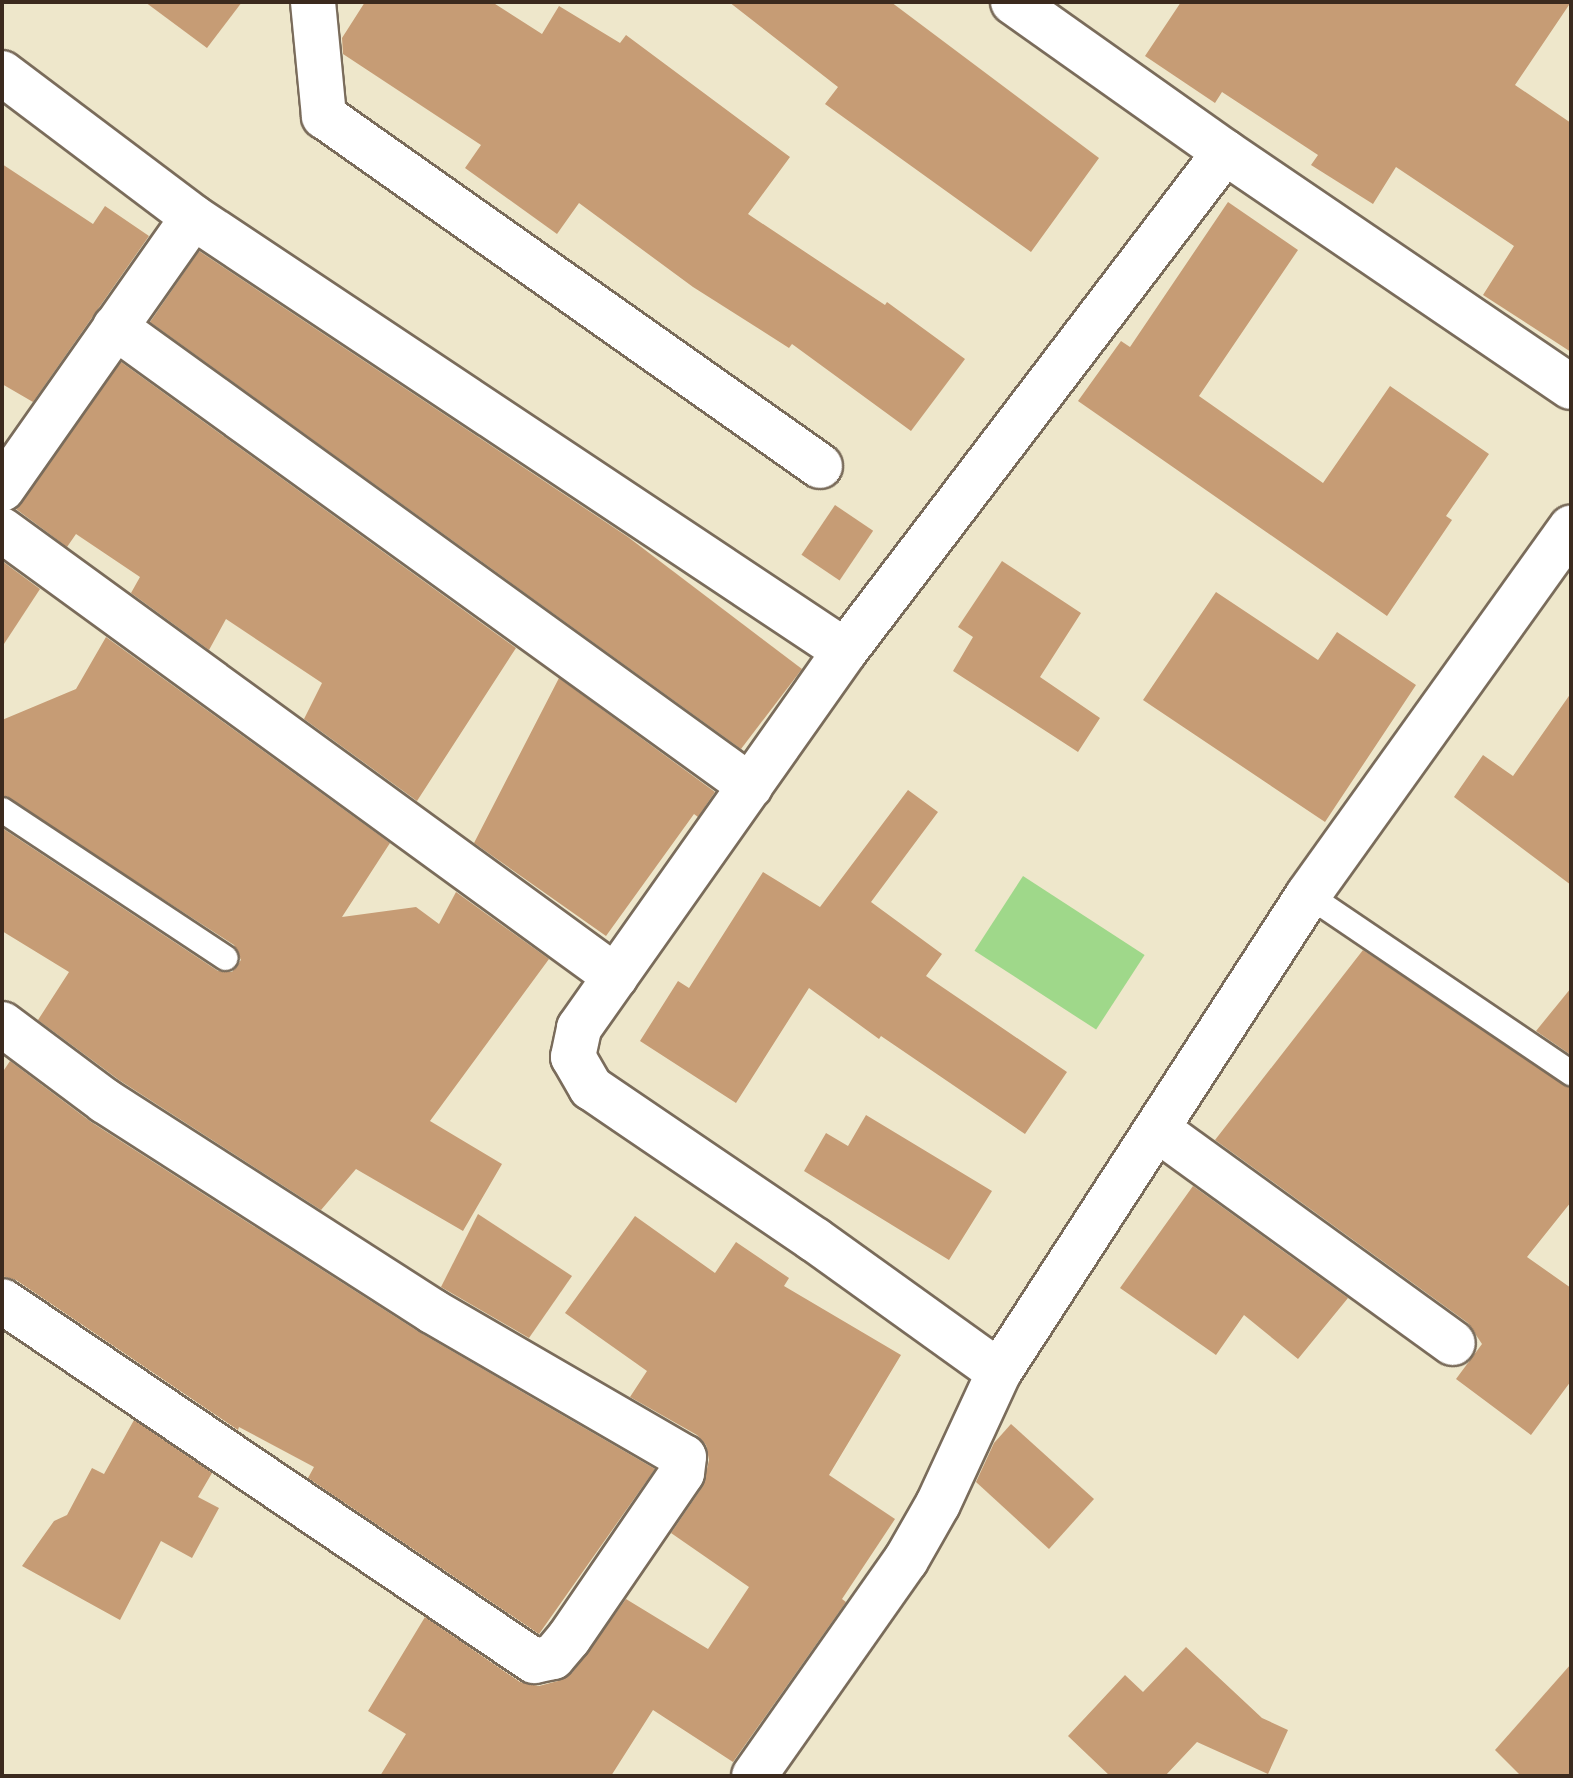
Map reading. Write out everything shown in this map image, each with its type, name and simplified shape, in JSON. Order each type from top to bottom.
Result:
[{"type":"street","points":[[313,2],[324,116],[820,466]]},
{"type":"street","points":[[1013,2],[1225,152],[1571,387]]},
{"type":"street","points":[[2,73],[193,217],[845,651]]},
{"type":"street","points":[[999,1372],[815,1240],[591,1088],[573,1057],[579,1028],[845,651],[1225,152]]},
{"type":"street","points":[[2,489],[193,217]]},
{"type":"street","points":[[115,327],[750,786]]},
{"type":"street","points":[[754,1776],[906,1560],[938,1504],[999,1372],[1308,895],[1571,528]]},
{"type":"street","points":[[2,530],[616,977]]},
{"type":"street","points":[[2,1024],[105,1101],[432,1311],[684,1457],[682,1473],[569,1638],[553,1657],[534,1661],[2,1301]]},
{"type":"street","points":[[1157,1129],[1453,1343]]},
{"type":"lane","points":[[2,810],[226,958]]},
{"type":"lane","points":[[1308,895],[1571,1073]]},
{"type":"green space","points":[[1023,876],[1145,955],[1096,1030],[975,951]]},
{"type":"building","points":[[145,2],[242,2],[207,48]]},
{"type":"building","points":[[365,2],[492,2],[542,34],[559,6],[620,43],[626,35],[790,157],[748,214],[885,305],[887,302],[965,359],[911,431],[792,344],[789,348],[693,287],[579,203],[557,234],[465,168],[481,145],[343,54],[342,38]]},
{"type":"building","points":[[729,2],[891,2],[1099,158],[1031,252],[825,104],[838,87]]},
{"type":"building","points":[[1181,2],[1571,2],[1515,85],[1571,123],[1571,352],[1483,295],[1514,246],[1396,167],[1373,204],[1311,165],[1318,155],[1222,92],[1215,103],[1145,56]]},
{"type":"building","points":[[2,164],[93,224],[105,206],[149,236],[33,402],[2,384]]},
{"type":"building","points":[[1228,202],[1298,250],[1199,396],[1323,483],[1390,386],[1489,454],[1446,516],[1452,520],[1387,616],[1078,401],[1121,341],[1130,347]]},
{"type":"building","points":[[199,251],[628,537],[802,669],[741,749],[150,322]]},
{"type":"building","points":[[121,362],[516,648],[417,801],[304,719],[322,683],[226,619],[209,650],[131,593],[140,577],[76,534],[67,547],[16,509]]},
{"type":"building","points":[[835,505],[873,531],[840,580],[801,555]]},
{"type":"building","points":[[2,561],[40,589],[2,647]]},
{"type":"building","points":[[1002,561],[1081,613],[1040,677],[1100,718],[1078,752],[953,671],[973,637],[958,627]]},
{"type":"building","points":[[1216,592],[1318,660],[1337,632],[1416,685],[1325,822],[1143,700]]},
{"type":"building","points":[[106,637],[390,843],[342,917],[416,907],[439,924],[456,892],[549,959],[430,1121],[502,1164],[463,1231],[356,1169],[321,1210],[119,1080],[38,1020],[69,972],[2,931],[2,828],[218,971],[232,972],[241,960],[234,945],[2,795],[2,720],[76,689]]},
{"type":"building","points":[[559,678],[715,792],[698,817],[694,814],[606,936],[474,843]]},
{"type":"building","points":[[1571,693],[1571,885],[1454,797],[1483,755],[1513,776]]},
{"type":"building","points":[[908,790],[938,812],[871,902],[942,954],[926,976],[1067,1072],[1025,1134],[881,1036],[879,1039],[809,988],[736,1103],[640,1041],[678,981],[689,988],[763,872],[820,907]]},
{"type":"building","points":[[1363,950],[1571,1088],[1571,1202],[1527,1257],[1571,1288],[1571,1381],[1531,1435],[1456,1379],[1482,1344],[1468,1323],[1215,1140]]},
{"type":"building","points":[[1571,988],[1571,1055],[1536,1031]]},
{"type":"building","points":[[10,1061],[91,1122],[419,1332],[655,1469],[539,1634],[308,1478],[314,1467],[239,1427],[238,1430],[16,1280],[2,1276],[2,1073]]},
{"type":"building","points":[[866,1115],[992,1191],[949,1260],[804,1171],[826,1133],[848,1146]]},
{"type":"building","points":[[1193,1186],[1348,1298],[1298,1359],[1244,1315],[1216,1355],[1120,1288]]},
{"type":"building","points":[[478,1214],[572,1276],[529,1338],[441,1287]]},
{"type":"building","points":[[635,1216],[715,1273],[736,1242],[789,1278],[784,1286],[901,1355],[829,1475],[895,1519],[842,1599],[846,1602],[733,1762],[653,1710],[611,1776],[380,1776],[406,1734],[368,1711],[425,1617],[520,1682],[539,1686],[572,1673],[626,1599],[708,1649],[749,1587],[671,1533],[703,1486],[709,1460],[706,1445],[697,1435],[630,1397],[647,1371],[565,1313]]},
{"type":"building","points":[[134,1420],[212,1473],[198,1497],[219,1508],[192,1558],[161,1541],[120,1620],[22,1566],[54,1521],[67,1515],[92,1468],[104,1474]]},
{"type":"building","points":[[1011,1424],[1094,1499],[1049,1549],[976,1482],[994,1443]]},
{"type":"building","points":[[1186,1647],[1262,1718],[1288,1730],[1268,1774],[1197,1742],[1165,1776],[1110,1776],[1068,1736],[1125,1675],[1143,1692]]},
{"type":"building","points":[[1571,1664],[1571,1776],[1521,1776],[1495,1750]]}]
